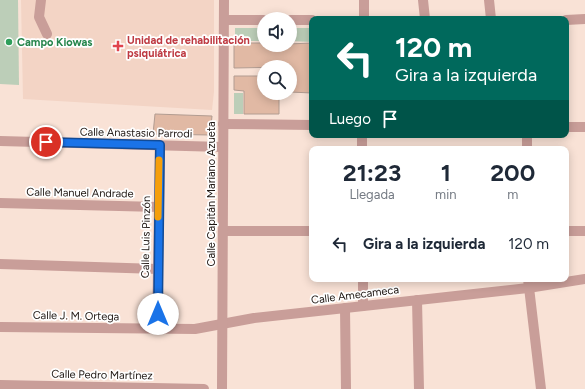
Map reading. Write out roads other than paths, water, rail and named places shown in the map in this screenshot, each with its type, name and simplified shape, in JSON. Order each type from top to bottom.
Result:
[{"type":"street","points":[[41,0],[39,17],[47,34]]},
{"type":"street","name":"Calle Capitán Mariano Azueta","points":[[222,389],[224,0]]},
{"type":"street","points":[[364,0],[364,16]]},
{"type":"street","points":[[423,0],[425,16]]},
{"type":"street","points":[[489,0],[491,16]]},
{"type":"street","points":[[224,20],[257,20]]},
{"type":"street","points":[[297,20],[309,20]]},
{"type":"street","points":[[569,20],[585,20]]},
{"type":"street","points":[[223,124],[309,125]]},
{"type":"street","points":[[569,127],[585,127]]},
{"type":"street","name":"Calle Anastasio Parrodi","points":[[0,141],[223,147]]},
{"type":"street","name":"Calle Luis Pinzón","points":[[157,329],[160,145]]},
{"type":"street","name":"Calle Manuel Andrade","points":[[0,203],[158,208]]},
{"type":"street","points":[[223,230],[309,230]]},
{"type":"street","points":[[569,231],[585,231]]},
{"type":"street","points":[[0,264],[158,269]]},
{"type":"street","name":"Calle Amecameca","points":[[569,280],[585,279]]},
{"type":"street","points":[[363,282],[363,306]]},
{"type":"street","name":"Calle Amecameca","points":[[223,325],[254,318],[418,300],[542,282]]},
{"type":"street","points":[[528,283],[541,389]]},
{"type":"street","points":[[418,300],[419,389]]},
{"type":"street","points":[[344,308],[346,389]]},
{"type":"street","name":"Calle J. M. Ortega","points":[[0,327],[195,329],[223,325]]},
{"type":"street","name":"Calle Pedro Martínez","points":[[0,385],[204,389]]},
{"type":"place","name":"Campo Kiowas","points":[[9,42]]},
{"type":"place","name":"Unidad de rehabilitación psiquiátrica","points":[[118,46]]}]
